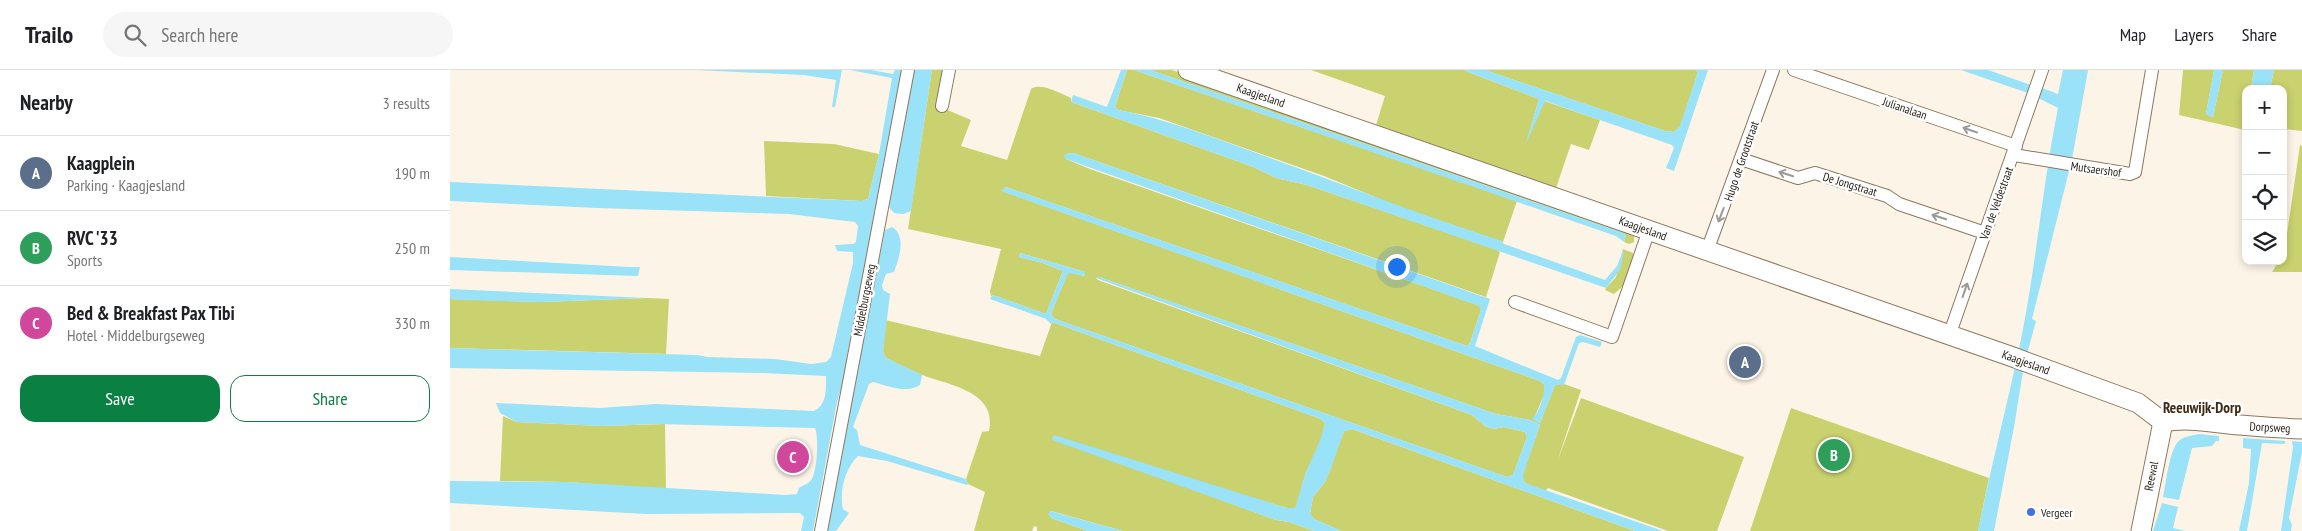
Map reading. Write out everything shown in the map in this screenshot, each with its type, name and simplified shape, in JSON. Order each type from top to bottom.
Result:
[{"type":"street","name":"Middelburgseweg","points":[[821,531],[908,70]]},
{"type":"street","points":[[942,106],[949,70]]},
{"type":"street","name":"Kaagjesland","points":[[1188,70],[2010,356],[2138,403],[2162,422]]},
{"type":"street","name":"Hugo de Grootstraat","points":[[1707,251],[1773,70]]},
{"type":"street","name":"Julianalaan","points":[[1794,70],[2015,150]]},
{"type":"street","name":"Mutsaershof","points":[[2015,150],[2049,162],[2130,174],[2134,172],[2152,70]]},
{"type":"street","name":"Van de Veldestraat","points":[[1949,336],[2040,75]]},
{"type":"street","name":"De Jongstraat","points":[[1741,159],[1798,178],[1816,173],[1887,196],[1899,204],[1985,232]]},
{"type":"street","points":[[1516,302],[1612,337],[1649,230]]},
{"type":"street","name":"Dorpsweg","points":[[2162,422],[2178,419],[2199,420],[2238,425],[2302,429]]},
{"type":"street","name":"Reewal","points":[[2141,531],[2162,422]]},
{"type":"green space","points":[[932,70],[945,70],[938,106],[971,120],[961,146],[1007,160],[1031,89],[1040,87],[1071,98],[1071,102],[1251,166],[1276,178],[1307,185],[1497,250],[1500,252],[1486,297],[1073,153],[1066,154],[1066,159],[1090,169],[1480,306],[1481,310],[1470,343],[1467,346],[1006,187],[1002,191],[1540,381],[1544,384],[1544,395],[1535,416],[1540,423],[1555,385],[1564,384],[1581,390],[1557,462],[1581,398],[1744,457],[1717,531],[1668,531],[1548,488],[1545,491],[1525,483],[1522,476],[1540,425],[1530,420],[1496,414],[1099,277],[1096,278],[1472,415],[1485,426],[1493,429],[1504,427],[1525,432],[1527,437],[1513,475],[1507,477],[1055,319],[1051,314],[1068,272],[1084,276],[1085,272],[1020,253],[1019,257],[1043,263],[1063,271],[1046,314],[993,295],[991,297],[990,291],[1001,249],[908,229]]},
{"type":"green space","points":[[1127,70],[1134,70],[1517,201],[1503,242],[1397,206],[1324,176],[1159,118],[1118,110],[1115,106]]},
{"type":"green space","points":[[1150,70],[1172,70],[1630,228],[1634,236],[1634,242],[1629,244],[1624,242],[1626,235],[1618,231]]},
{"type":"green space","points":[[1311,70],[1463,70],[1539,99],[1527,140],[1544,101],[1600,120],[1589,150],[1571,144],[1556,188],[1376,125],[1385,96]]},
{"type":"green space","points":[[1485,70],[1696,70],[1698,72],[1680,127],[1674,132],[1665,131]]},
{"type":"green space","points":[[2183,70],[2214,70],[2206,114],[2213,117],[2223,70],[2254,70],[2252,85],[2242,85],[2242,129],[2179,115]]},
{"type":"green space","points":[[2274,70],[2302,70],[2302,131],[2287,129],[2287,85],[2271,85]]},
{"type":"green space","points":[[764,141],[834,144],[879,154],[868,199],[862,201],[766,196]]},
{"type":"green space","points":[[2300,145],[2302,146],[2302,272],[2272,272],[2276,265],[2287,265],[2287,234]]},
{"type":"green space","points":[[1623,249],[1633,253],[1633,257],[1624,285],[1614,294],[1605,290],[1616,277]]},
{"type":"green space","points":[[647,298],[669,299],[666,354],[450,348],[450,299],[542,302]]},
{"type":"green space","points":[[885,320],[1040,356],[1052,322],[1321,419],[1325,423],[1322,438],[1306,472],[1296,508],[1287,508],[1052,438],[1276,520],[1289,522],[1314,531],[1123,531],[1051,511],[1051,518],[1088,531],[1037,531],[1037,527],[1034,526],[1032,531],[974,531],[985,492],[968,484],[966,479],[982,432],[989,431],[990,418],[986,407],[979,398],[969,392],[922,375],[886,358],[883,352]]},
{"type":"green space","points":[[1791,408],[1989,478],[1978,531],[1750,531]]},
{"type":"green space","points":[[503,416],[517,422],[602,426],[665,424],[666,489],[566,482],[500,481]]},
{"type":"green space","points":[[1352,429],[1635,531],[1341,531],[1314,519],[1310,514],[1313,497],[1325,482],[1344,431]]},
{"type":"water","points":[[695,70],[842,70],[835,107],[832,107],[836,80],[804,75]]},
{"type":"water","points":[[850,70],[871,70],[893,74],[895,70],[904,70],[847,355],[848,360],[859,362],[885,230],[892,227],[897,231],[901,242],[894,272],[886,274],[882,285],[883,290],[890,294],[883,352],[886,358],[922,375],[920,385],[909,389],[873,382],[869,384],[853,427],[857,430],[860,445],[966,479],[968,484],[887,461],[858,456],[853,461],[844,481],[843,509],[849,513],[836,531],[825,531],[846,373],[837,402],[813,531],[801,531],[804,517],[800,513],[646,514],[450,503],[450,481],[566,482],[786,495],[797,494],[799,488],[811,481],[817,454],[815,428],[658,424],[602,426],[517,422],[500,413],[496,403],[599,408],[656,404],[814,411],[824,401],[826,376],[763,373],[450,368],[450,348],[697,355],[775,359],[811,364],[826,362],[831,357],[853,263],[853,252],[837,251],[835,245],[853,244],[856,242],[858,226],[855,222],[789,214],[450,201],[450,182],[862,201],[868,199],[879,154],[892,78]]},
{"type":"water","points":[[914,70],[932,70],[911,211],[903,214],[894,213],[889,207]]},
{"type":"water","points":[[1121,70],[1127,70],[1115,106],[1118,110],[1172,123],[1207,135],[1605,280],[1617,266],[1623,251],[1620,270],[1606,288],[1307,185],[1276,178],[1251,166],[1071,102],[1073,95],[1107,107]]},
{"type":"water","points":[[1134,70],[1150,70],[1618,231],[1626,235],[1624,242],[1616,236]]},
{"type":"water","points":[[1463,70],[1485,70],[1665,131],[1674,132],[1680,126],[1698,72],[1696,70],[1708,70],[1674,171],[1666,168],[1674,148],[1672,145],[1545,101],[1525,146],[1539,99]]},
{"type":"water","points":[[1961,70],[1988,70],[2031,85],[2028,93]]},
{"type":"water","points":[[2063,70],[2088,70],[2072,159],[2032,319],[2036,321],[2024,365],[1994,531],[1978,531],[2025,319],[2058,108],[2038,98],[2042,88],[2058,94]]},
{"type":"water","points":[[2214,70],[2223,70],[2213,117],[2206,114]]},
{"type":"water","points":[[2254,70],[2274,70],[2271,85],[2252,85]]},
{"type":"water","points":[[1073,153],[1490,299],[1475,346],[1558,380],[1561,378],[1576,337],[1580,335],[1602,342],[1600,347],[1583,342],[1579,343],[1564,385],[1555,385],[1540,424],[1532,419],[1540,407],[1543,398],[1544,384],[1540,381],[1001,191],[1006,187],[1467,346],[1470,343],[1481,310],[1479,306],[1066,159],[1064,156]]},
{"type":"water","points":[[1020,253],[1085,272],[1085,276],[1068,273],[1051,314],[1055,319],[1507,477],[1513,475],[1527,437],[1525,432],[1504,427],[1493,429],[1485,426],[1472,415],[1096,278],[1099,277],[1496,414],[1530,420],[1540,425],[1523,475],[1525,483],[1663,531],[1635,531],[1352,429],[1344,431],[1325,482],[1313,497],[1310,513],[1314,519],[1341,531],[1314,531],[1289,522],[1276,520],[1052,440],[1054,435],[1287,508],[1295,508],[1306,472],[1321,438],[1325,423],[1321,419],[1052,322],[1051,324],[1046,319],[990,299],[993,295],[1046,314],[1063,271],[1043,263],[1019,257]]},
{"type":"water","points":[[450,257],[640,267],[638,276],[450,270]]},
{"type":"water","points":[[450,289],[647,298],[542,302],[459,300],[450,299]]},
{"type":"water","points":[[2199,434],[2219,436],[2219,441],[2216,441],[2212,446],[2192,448],[2179,500],[2163,497],[2174,448],[2184,438]]},
{"type":"water","points":[[2243,438],[2285,441],[2285,444],[2262,443],[2247,531],[2239,531],[2249,483],[2251,449],[2243,448]]},
{"type":"water","points":[[2292,441],[2302,442],[2302,452],[2289,518],[2292,525],[2291,531],[2281,531],[2293,447]]},
{"type":"water","points":[[2162,503],[2178,507],[2173,528],[2185,531],[2153,531]]},
{"type":"water","points":[[1050,511],[1123,531],[1088,531],[1051,518],[1048,514]]},
{"type":"place","name":"Kaagplein","points":[[1745,362]]},
{"type":"place","name":"RVC '33","points":[[1834,455]]},
{"type":"place","name":"Bed & Breakfast Pax Tibi","points":[[793,457]]},
{"type":"place","name":"Vergeer","points":[[2031,512]]},
{"type":"district","name":"Reeuwijk-Dorp","points":[[2202,407]]}]
